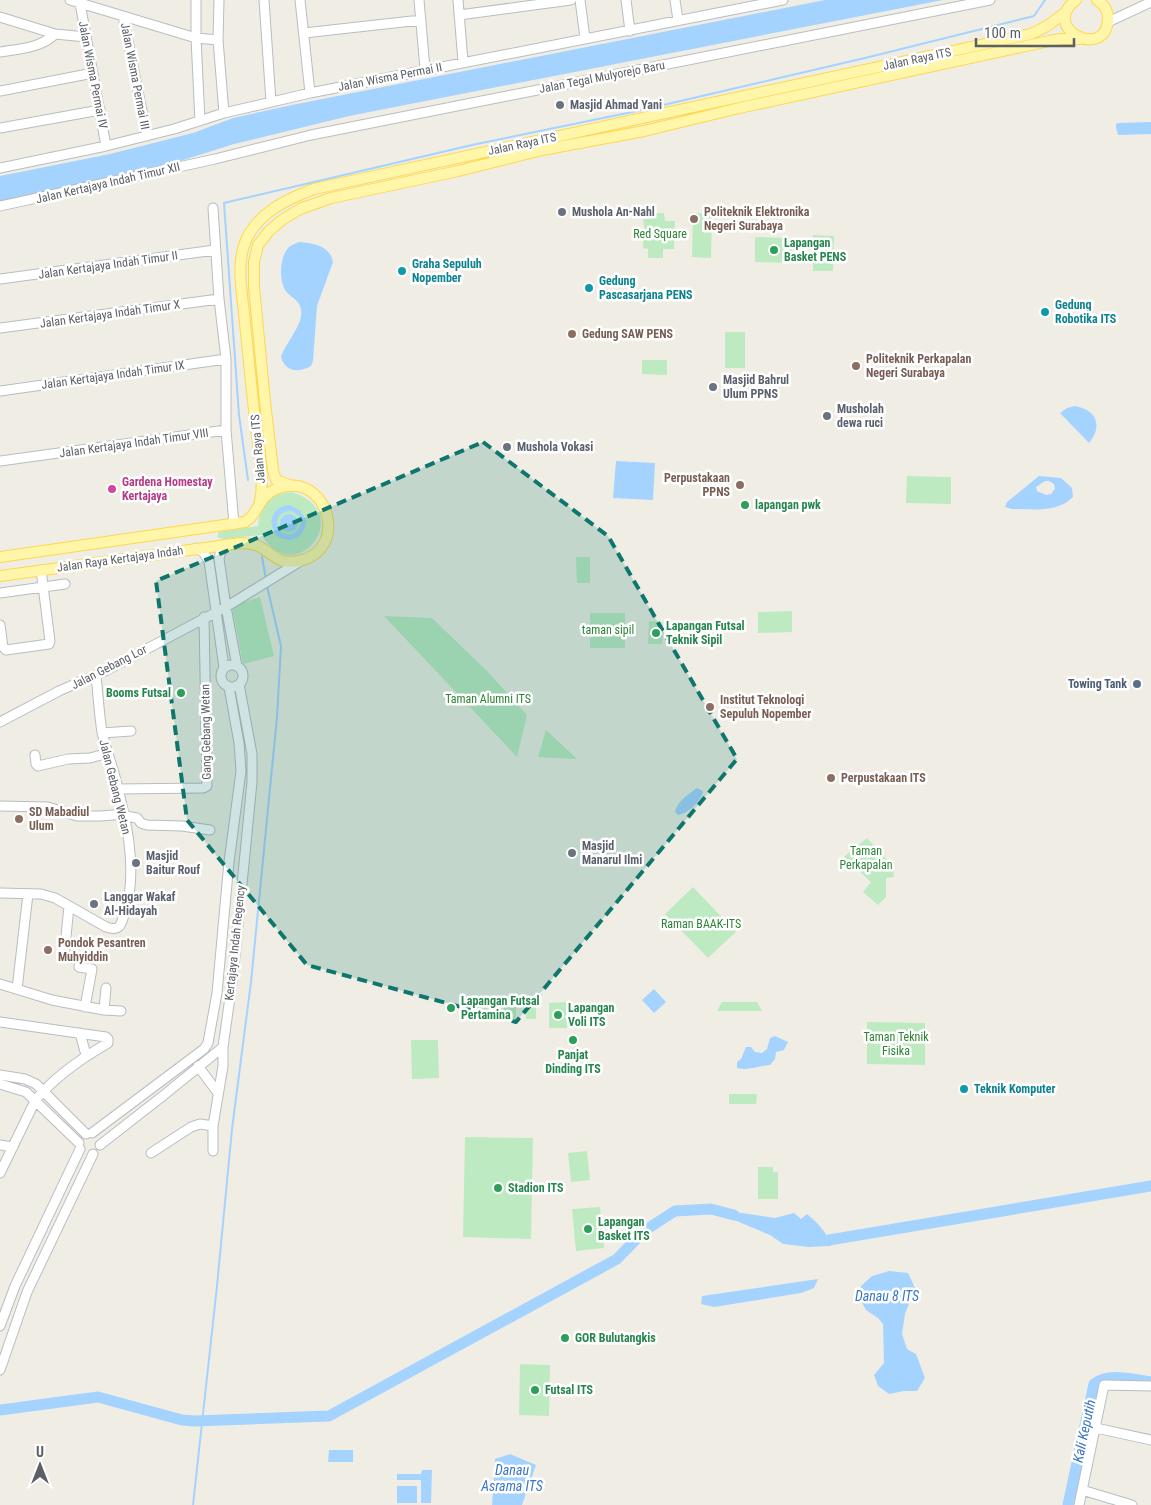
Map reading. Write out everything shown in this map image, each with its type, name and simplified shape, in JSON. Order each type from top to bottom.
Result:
[{"type":"main road","name":"Jalan Raya ITS","points":[[260,501],[260,471],[246,335],[241,262],[246,240],[258,222],[272,209],[314,189],[1031,34],[1047,26],[1066,12],[1074,1]]},
{"type":"main road","points":[[1102,1],[1107,11],[1108,22]]},
{"type":"main road","points":[[1066,12],[1066,25],[1080,39]]},
{"type":"main road","name":"Jalan Raya ITS","points":[[292,486],[280,482],[274,476],[258,334],[254,262],[258,245],[269,231],[300,209],[320,201],[453,172],[542,150],[644,131],[739,108],[1049,41],[1062,39],[1086,40],[1098,37],[1106,28],[1108,22]]},
{"type":"main road","points":[[919,58],[922,69]]},
{"type":"main road","points":[[907,61],[909,72]]},
{"type":"main road","points":[[653,115],[656,128]]},
{"type":"main road","points":[[642,118],[644,131]]},
{"type":"main road","points":[[462,158],[465,169]]},
{"type":"main road","points":[[450,160],[453,172]]},
{"type":"main road","points":[[246,335],[258,334]]},
{"type":"main road","points":[[248,350],[260,348]]},
{"type":"main road","points":[[234,524],[251,519],[260,501],[274,490],[292,486],[308,490],[317,496],[328,515],[329,525],[323,544],[311,556],[304,559],[290,562],[280,560]]},
{"type":"main road","name":"Jalan Raya Kertajaya Indah","points":[[0,557],[234,524]]},
{"type":"main road","points":[[215,527],[212,537],[222,545]]},
{"type":"main road","points":[[198,530],[203,538],[198,548]]},
{"type":"main road","name":"Jalan Raya Kertajaya Indah","points":[[0,576],[241,543],[256,546],[280,560]]},
{"type":"street","points":[[196,0],[224,113]]},
{"type":"street","points":[[200,121],[207,39],[219,0]]},
{"type":"street","points":[[264,0],[271,102]]},
{"type":"street","points":[[300,0],[310,93]]},
{"type":"street","points":[[419,0],[425,69]]},
{"type":"street","points":[[458,0],[463,62]]},
{"type":"street","points":[[459,15],[570,0]]},
{"type":"street","points":[[580,0],[585,38]]},
{"type":"street","points":[[626,0],[630,31]]},
{"type":"street","points":[[675,0],[678,20]]},
{"type":"street","name":"Jalan Wisma Permai II","points":[[0,168],[106,146],[224,113],[310,93],[783,0]]},
{"type":"street","name":"Jalan Tegal Mulyorejo Baru","points":[[216,159],[311,135],[990,0]]},
{"type":"street","points":[[75,2],[207,39]]},
{"type":"street","name":"Jalan Wisma Permai IV","points":[[75,2],[86,37],[106,146]]},
{"type":"street","points":[[1108,22],[1151,2]]},
{"type":"street","name":"Jalan Wisma Permai III","points":[[124,16],[147,136]]},
{"type":"street","points":[[0,17],[55,34],[86,37]]},
{"type":"street","points":[[304,33],[421,20]]},
{"type":"street","points":[[0,52],[34,46],[48,40],[55,34]]},
{"type":"street","points":[[0,91],[93,73]]},
{"type":"street","points":[[0,128],[100,110]]},
{"type":"street","name":"Jalan Kertajaya Indah Timur XII","points":[[0,206],[216,159]]},
{"type":"street","name":"Jalan Kertajaya Indah Timur VIII","points":[[0,462],[226,430],[226,359],[219,299],[213,208]]},
{"type":"street","name":"Jalan Kertajaya Indah Timur II","points":[[0,279],[215,250]]},
{"type":"street","name":"Jalan Kertajaya Indah Timur X","points":[[0,328],[219,299]]},
{"type":"street","name":"Jalan Kertajaya Indah Timur IX","points":[[0,391],[226,359]]},
{"type":"street","points":[[226,430],[234,524]]},
{"type":"street","points":[[198,548],[210,561],[221,609],[237,666],[243,672],[242,681],[235,687],[225,684],[221,676],[224,668],[221,609],[219,559],[222,545]]},
{"type":"street","points":[[221,609],[304,559]]},
{"type":"street","points":[[268,580],[280,560]]},
{"type":"street","points":[[0,625],[3,647],[6,650],[49,644],[41,570]]},
{"type":"street","points":[[0,593],[65,584]]},
{"type":"street","name":"Jalan Gebang Lor","points":[[0,722],[59,691],[96,675],[221,609]]},
{"type":"street","name":"Gang Gebang Wetan","points":[[117,789],[203,788],[206,786],[204,617]]},
{"type":"street","points":[[224,668],[231,665],[237,666]]},
{"type":"street","name":"Jalan Gebang Wetan","points":[[69,906],[113,929],[120,927],[129,896],[131,866],[124,815],[102,733],[96,675]]},
{"type":"street","name":"Kertajaya Indah Regency","points":[[213,1151],[213,1126],[223,1066],[222,1047],[233,976],[252,782],[252,754],[239,684]]},
{"type":"street","name":"Kertajaya Indah Regency","points":[[89,1134],[204,1049],[208,1042],[219,975],[229,862],[241,771],[241,751],[229,686]]},
{"type":"street","points":[[102,733],[131,731]]},
{"type":"street","points":[[35,755],[38,766],[68,759],[90,758],[108,753]]},
{"type":"street","points":[[0,806],[48,808],[77,816],[124,815],[137,818],[141,823],[147,825],[182,826],[210,830]]},
{"type":"street","points":[[229,862],[243,863]]},
{"type":"street","points":[[0,893],[41,894],[55,898],[69,906],[64,957],[77,959],[80,962],[79,967],[92,968],[85,1007]]},
{"type":"street","points":[[17,990],[28,894]]},
{"type":"street","points":[[219,975],[233,976]]},
{"type":"street","points":[[0,984],[52,1000],[85,1007],[121,1011]]},
{"type":"street","points":[[104,1010],[106,988]]},
{"type":"street","points":[[0,1014],[10,1023]]},
{"type":"street","points":[[0,1022],[106,1037],[108,1039],[108,1043],[86,1055],[43,1091],[35,1101],[0,1173]]},
{"type":"street","points":[[80,1033],[86,1055]]},
{"type":"street","points":[[0,1367],[27,1292],[93,1154],[98,1151],[100,1145],[222,1047]]},
{"type":"street","points":[[198,1066],[218,1093]]},
{"type":"street","points":[[0,1075],[25,1079],[36,1084],[89,1134],[97,1136],[100,1145]]},
{"type":"street","points":[[0,1084],[26,1092],[84,1153],[93,1154]]},
{"type":"street","points":[[151,1154],[191,1127],[200,1124],[213,1126]]},
{"type":"street","points":[[0,1326],[15,1286],[79,1146],[81,1137],[89,1134]]},
{"type":"street","points":[[0,1145],[13,1147]]},
{"type":"street","points":[[15,1286],[27,1292]]},
{"type":"street","points":[[1079,1505],[1104,1385],[1151,1386]]},
{"type":"street","points":[[1096,1428],[1151,1440]]},
{"type":"street","points":[[1082,1490],[1132,1505]]},
{"type":"highlighted area","points":[[483,442],[608,536],[737,759],[516,1022],[307,965],[187,820],[156,581]]},
{"type":"green space","name":"Red Square","points":[[649,213],[664,213],[665,221],[675,221],[674,249],[663,249],[663,258],[648,258],[648,249],[643,248],[643,241],[646,238],[643,219],[649,219]]},
{"type":"green space","points":[[693,213],[712,214],[711,258],[692,257]]},
{"type":"green space","points":[[813,235],[834,236],[833,271],[813,271]]},
{"type":"green space","name":"Lapangan Basket PENS","points":[[755,237],[793,238],[792,263],[755,262]]},
{"type":"green space","points":[[725,332],[745,332],[745,368],[725,368]]},
{"type":"green space","points":[[642,360],[667,360],[667,375],[642,374]]},
{"type":"green space","points":[[907,476],[951,477],[951,504],[906,503]]},
{"type":"green space","points":[[292,492],[311,502],[320,515],[320,530],[314,542],[303,552],[289,555],[275,550],[262,535],[223,539],[217,537],[219,532],[258,526],[261,511],[267,501],[277,495]]},
{"type":"green space","points":[[576,557],[590,557],[590,583],[577,583]]},
{"type":"green space","points":[[260,597],[274,656],[243,664],[232,606]]},
{"type":"green space","points":[[792,611],[792,632],[758,633],[758,612]]},
{"type":"green space","name":"taman sipil","points":[[590,613],[625,613],[625,648],[590,648]]},
{"type":"green space","name":"Taman Alumni ITS","points":[[384,616],[432,618],[487,671],[527,715],[517,757]]},
{"type":"green space","name":"Lapangan Futsal Teknik Sipil","points":[[649,621],[663,622],[662,644],[648,644]]},
{"type":"green space","points":[[546,730],[577,759],[538,757]]},
{"type":"green space","name":"Taman Perkapalan","points":[[867,838],[893,866],[894,877],[886,878],[886,897],[878,905],[863,892],[871,882],[844,857]]},
{"type":"green space","name":"Raman BAAK-ITS","points":[[693,887],[736,932],[708,958],[665,914]]},
{"type":"green space","points":[[504,997],[516,997],[516,1019],[504,1019]]},
{"type":"green space","points":[[526,998],[536,998],[536,1019],[526,1019]]},
{"type":"green space","name":"Lapangan Voli ITS","points":[[566,1002],[567,1028],[549,1028],[549,1003]]},
{"type":"green space","points":[[722,1002],[757,1002],[762,1011],[717,1011]]},
{"type":"green space","name":"Taman Teknik Fisika","points":[[867,1022],[925,1023],[925,1065],[867,1064]]},
{"type":"green space","points":[[411,1040],[438,1040],[439,1078],[412,1079]]},
{"type":"green space","points":[[729,1094],[757,1094],[756,1104],[729,1104]]},
{"type":"green space","name":"Stadion ITS","points":[[465,1137],[533,1138],[531,1239],[463,1237]]},
{"type":"green space","name":"Lapangan Basket ITS","points":[[587,1151],[590,1180],[571,1182],[568,1153]]},
{"type":"green space","points":[[758,1167],[773,1167],[773,1172],[778,1172],[778,1199],[758,1199]]},
{"type":"green space","name":"Lapangan Basket ITS","points":[[600,1207],[604,1248],[576,1251],[572,1209]]},
{"type":"green space","name":"Futsal ITS","points":[[520,1364],[550,1365],[549,1416],[519,1415]]},
{"type":"water","points":[[825,0],[943,0],[349,116],[234,144],[142,173],[0,201],[0,176],[110,154],[193,133],[233,118]]},
{"type":"water","points":[[1151,122],[1151,134],[1118,135],[1116,128],[1118,123]]},
{"type":"water","points":[[299,242],[320,246],[329,252],[333,262],[317,306],[313,361],[311,366],[302,370],[293,370],[286,366],[281,357],[298,325],[301,310],[298,302],[284,288],[281,273],[282,261],[286,251],[289,247]]},
{"type":"water","points":[[1075,406],[1088,411],[1096,420],[1096,431],[1089,443],[1060,413],[1067,408]]},
{"type":"water","points":[[616,461],[655,463],[653,500],[613,498]]},
{"type":"water","points":[[1039,476],[1061,478],[1072,488],[1073,497],[1060,506],[1052,508],[1012,509],[1005,507],[1007,502]],"holes":[[[1045,481],[1054,484],[1055,489],[1051,494],[1046,495],[1037,491],[1036,487]]]},
{"type":"water","points":[[289,505],[300,510],[306,520],[301,535],[297,538],[282,539],[274,531],[271,521],[275,512],[283,506]],"holes":[[[292,511],[299,516],[301,524],[297,531],[288,535],[279,530],[277,522],[281,514]]]},
{"type":"water","points":[[285,514],[293,514],[298,519],[296,530],[285,532],[280,527],[280,519]]},
{"type":"water","points":[[697,788],[703,791],[700,799],[690,810],[678,815],[675,812],[678,804]]},
{"type":"water","points":[[654,989],[666,1002],[654,1013],[642,1000]]},
{"type":"water","points":[[775,1036],[788,1042],[784,1050],[776,1052],[775,1059],[770,1065],[749,1069],[737,1068],[737,1062],[741,1059],[746,1047],[751,1047],[755,1052],[762,1053],[767,1049],[770,1038]]},
{"type":"water","points":[[735,1212],[775,1218],[794,1213],[801,1219],[807,1214],[822,1228],[831,1246],[809,1247],[783,1244],[770,1235],[732,1219]]},
{"type":"water","name":"Danau 8 ITS","points":[[889,1271],[908,1273],[915,1288],[905,1314],[902,1334],[907,1349],[916,1354],[925,1378],[917,1391],[889,1394],[878,1386],[874,1375],[884,1363],[883,1324],[866,1310],[860,1299],[861,1286],[872,1276]]},
{"type":"water","points":[[818,1279],[814,1288],[801,1293],[714,1307],[701,1304],[702,1296]]},
{"type":"water","points":[[329,1450],[353,1450],[353,1462],[328,1462]]},
{"type":"water","name":"Danau Asrama ITS","points":[[510,1454],[536,1465],[522,1505],[492,1505],[495,1459]]},
{"type":"water","points":[[422,1470],[432,1470],[431,1503],[421,1503],[421,1480],[397,1480],[397,1474],[421,1474]]},
{"type":"water","points":[[397,1486],[417,1486],[417,1503],[397,1503]]},
{"type":"waterway","points":[[248,480],[239,415],[224,203],[472,145],[642,110],[865,58],[1034,16],[1045,0]]},
{"type":"waterway","points":[[262,557],[266,579]]},
{"type":"waterway","points":[[193,1505],[232,1129],[251,982],[277,717],[281,646],[267,586]]},
{"type":"waterway","points":[[829,1240],[1151,1186]]},
{"type":"waterway","points":[[0,1410],[98,1397],[182,1420],[329,1416],[617,1259],[644,1231],[675,1211],[711,1209],[734,1215]]},
{"type":"waterway","name":"Kali Keputih","points":[[1068,1505],[1094,1384],[1107,1378],[1151,1382]]},
{"type":"place","name":"Masjid Ahmad Yani","points":[[560,105]]},
{"type":"place","name":"Mushola An-Nahl","points":[[562,212]]},
{"type":"place","name":"Politeknik Elektronika Negeri Surabaya","points":[[694,219]]},
{"type":"place","name":"Lapangan Basket PENS","points":[[774,250]]},
{"type":"place","name":"Graha Sepuluh Nopember","points":[[402,271]]},
{"type":"place","name":"Gedung Pascasarjana PENS","points":[[589,288]]},
{"type":"place","name":"Gedung Robotika ITS","points":[[1045,312]]},
{"type":"place","name":"Gedung SAW PENS","points":[[572,334]]},
{"type":"place","name":"Politeknik Perkapalan Negeri Surabaya","points":[[856,366]]},
{"type":"place","name":"Masjid Bahrul Ulum PPNS","points":[[713,387]]},
{"type":"place","name":"Musholah dewa ruci","points":[[827,416]]},
{"type":"place","name":"Mushola Vokasi","points":[[507,447]]},
{"type":"place","name":"Perpustakaan PPNS","points":[[740,485]]},
{"type":"place","name":"Gardena Homestay Kertajaya","points":[[112,489]]},
{"type":"place","name":"lapangan pwk","points":[[745,505]]},
{"type":"place","name":"Lapangan Futsal Teknik Sipil","points":[[656,633]]},
{"type":"place","name":"Towing Tank","points":[[1137,684]]},
{"type":"place","name":"Booms Futsal","points":[[181,693]]},
{"type":"place","name":"Institut Teknologi Sepuluh Nopember","points":[[710,707]]},
{"type":"place","name":"Perpustakaan ITS","points":[[831,778]]},
{"type":"place","name":"SD Mabadiul Ulum","points":[[19,819]]},
{"type":"place","name":"Masjid Manarul Ilmi","points":[[572,853]]},
{"type":"place","name":"Masjid Baitur Rouf","points":[[136,863]]},
{"type":"place","name":"Langgar Wakaf Al-Hidayah","points":[[94,904]]},
{"type":"place","name":"Pondok Pesantren Muhyiddin","points":[[48,950]]},
{"type":"place","name":"Lapangan Futsal Pertamina","points":[[451,1008]]},
{"type":"place","name":"Lapangan Voli ITS","points":[[558,1015]]},
{"type":"place","name":"Panjat Dinding ITS","points":[[573,1040]]},
{"type":"place","name":"Teknik Komputer","points":[[964,1089]]},
{"type":"place","name":"Stadion ITS","points":[[498,1188]]},
{"type":"place","name":"Lapangan Basket ITS","points":[[588,1229]]},
{"type":"place","name":"GOR Bulutangkis","points":[[565,1338]]},
{"type":"place","name":"Futsal ITS","points":[[535,1390]]}]
